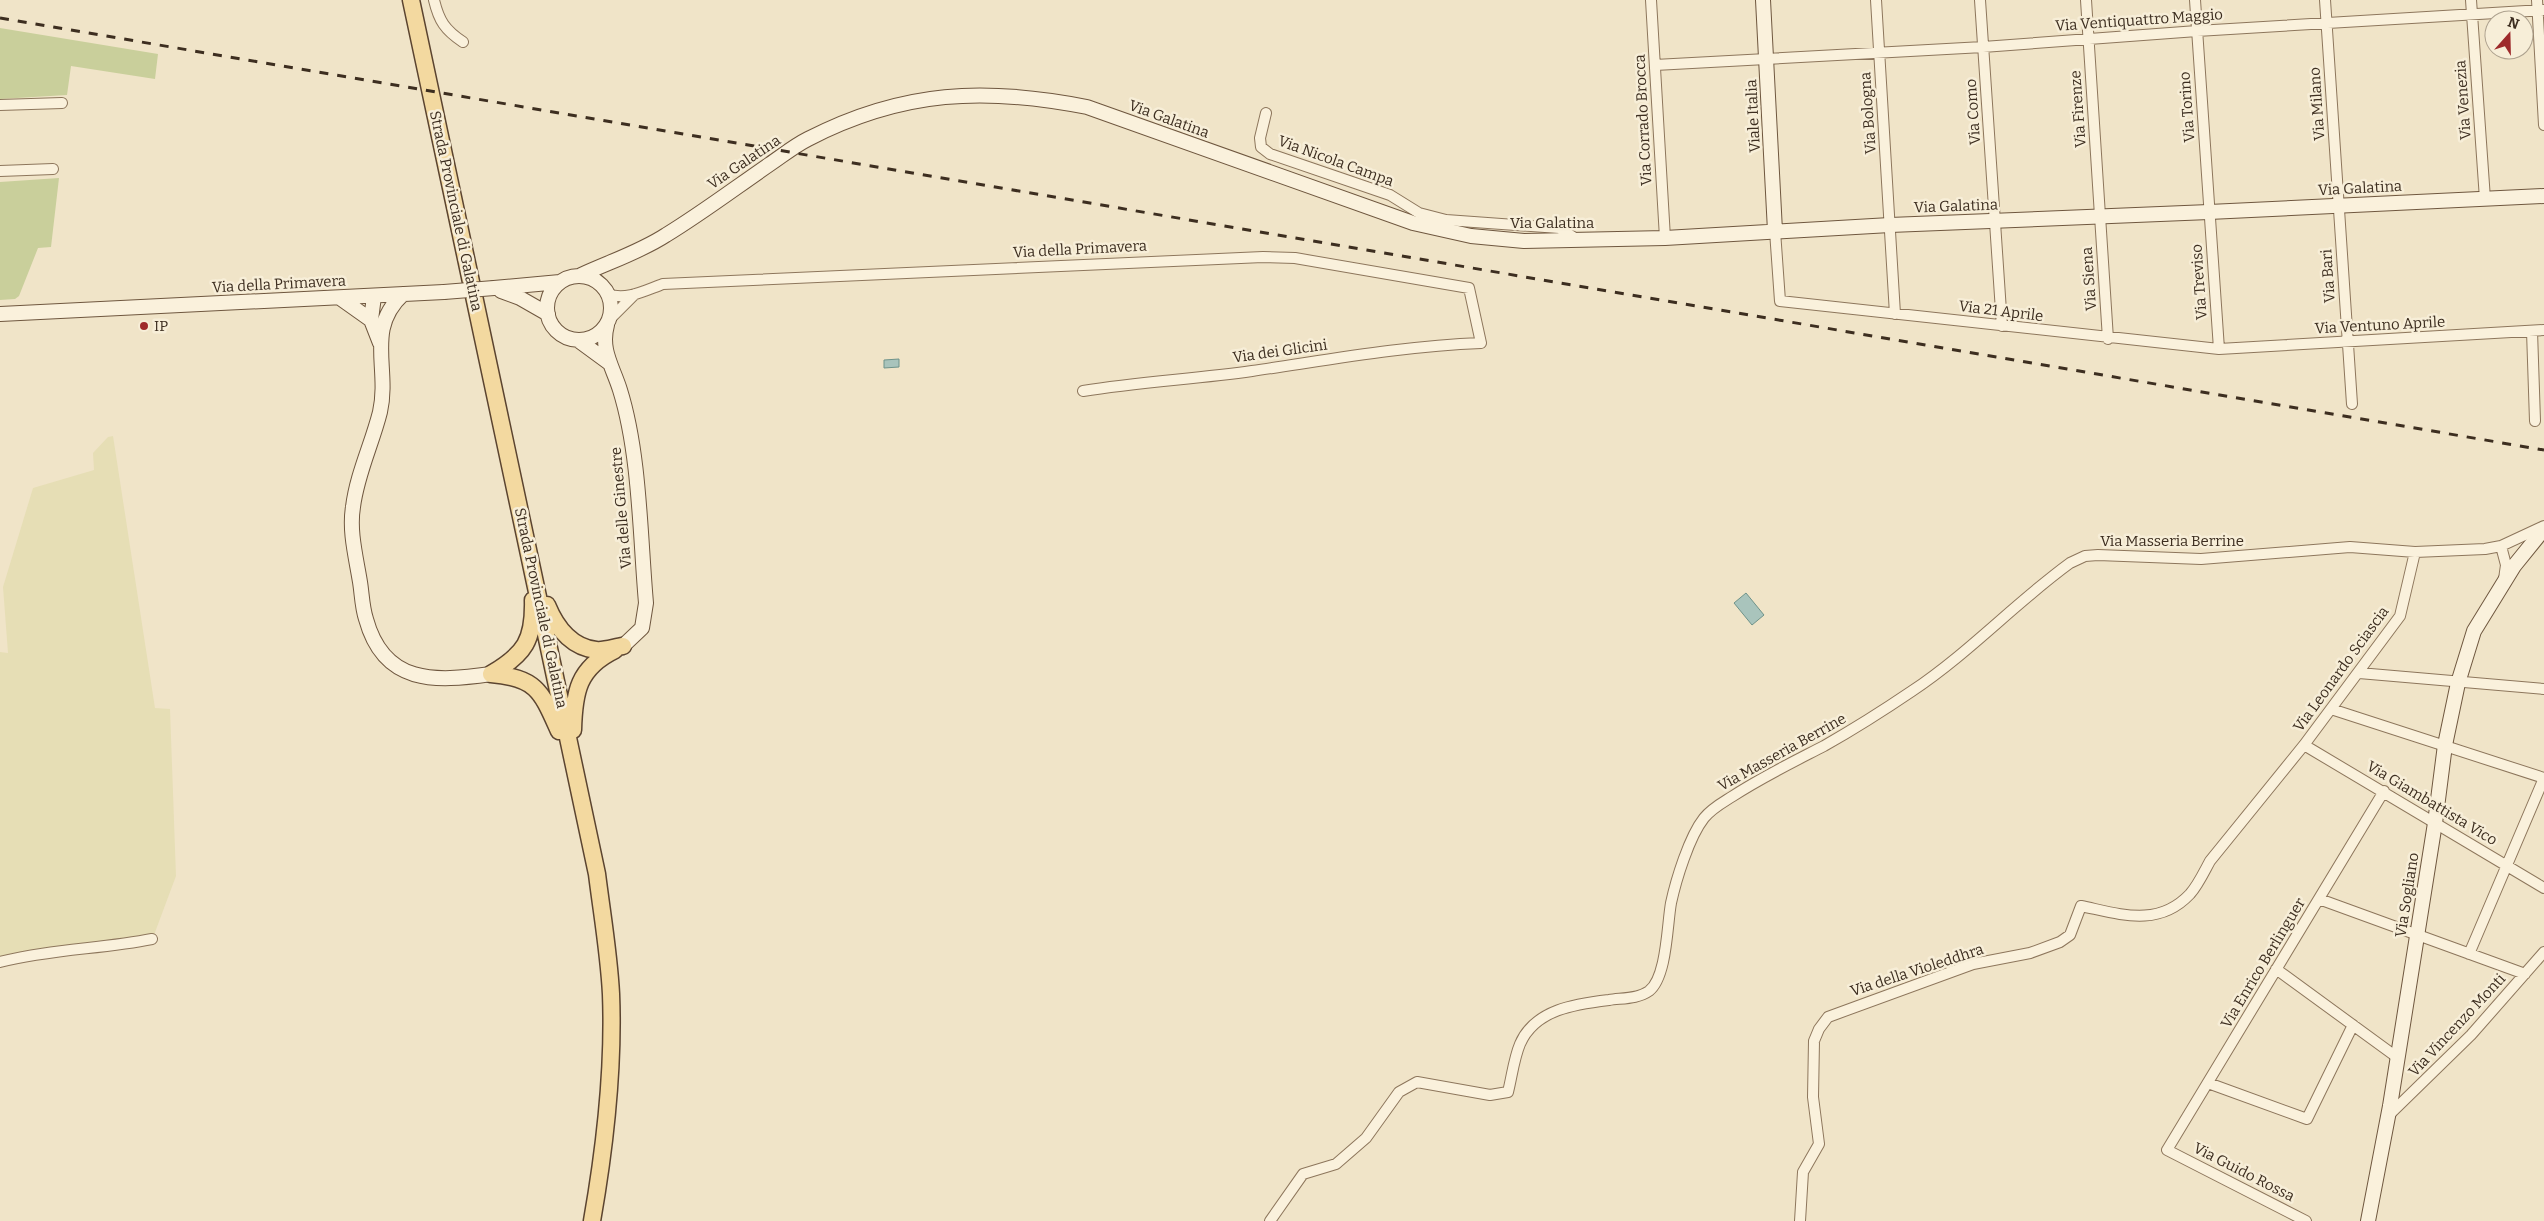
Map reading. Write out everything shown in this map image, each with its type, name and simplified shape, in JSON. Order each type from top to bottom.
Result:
[{"type":"main road","name":"Strada Provinciale di Galatina","points":[[411,0],[597,874],[611,995],[609,1096],[605,1140],[592,1221]]},
{"type":"main road","points":[[531,563],[554,623],[572,642],[596,650],[623,646]]},
{"type":"main road","points":[[491,674],[512,662],[523,650],[530,637],[533,613],[531,563]]},
{"type":"main road","points":[[572,758],[576,691],[586,670],[604,655],[623,646]]},
{"type":"main road","points":[[491,674],[515,676],[535,688],[547,702],[572,758]]},
{"type":"street","points":[[434,0],[438,19],[447,31],[463,42]]},
{"type":"street","name":"Via Corrado Brocca","points":[[1651,0],[1664,238]]},
{"type":"street","name":"Viale Italia","points":[[1762,0],[1775,231]]},
{"type":"street","name":"Via Bologna","points":[[1876,0],[1895,314]]},
{"type":"street","name":"Via Como","points":[[1980,0],[2002,326]]},
{"type":"street","name":"Via Firenze","points":[[2086,0],[2100,217]]},
{"type":"street","name":"Via Torino","points":[[2195,0],[2209,212]]},
{"type":"street","name":"Via Milano","points":[[2325,0],[2338,206]]},
{"type":"street","name":"Via Venezia","points":[[2471,0],[2485,199]]},
{"type":"street","points":[[2540,6],[2544,125]]},
{"type":"street","name":"Via Ventiquattro Maggio","points":[[1655,65],[1983,47],[2472,13],[2540,6]]},
{"type":"street","name":"Via Galatina","points":[[581,276],[666,236],[806,139],[897,104],[950,96],[998,94],[1043,98],[1088,107],[1413,224],[1471,236],[1524,242],[1664,238],[1890,224],[2100,217],[2544,196]]},
{"type":"street","points":[[0,106],[62,103]]},
{"type":"street","name":"Via Nicola Campa","points":[[1266,113],[1260,138],[1261,147],[1270,154],[1390,195],[1419,213],[1428,216],[1446,220],[1559,228],[1578,240]]},
{"type":"street","points":[[0,171],[54,169]]},
{"type":"street","name":"Via Bari","points":[[2338,206],[2352,404]]},
{"type":"street","name":"Via Treviso","points":[[2209,212],[2218,349]]},
{"type":"street","name":"Via Siena","points":[[2100,217],[2108,339]]},
{"type":"street","name":"Via 21 Aprile","points":[[1775,231],[1780,301],[2108,339],[2218,349]]},
{"type":"street","name":"Via Galatina","points":[[605,289],[608,273],[624,257]]},
{"type":"street","name":"Via della Primavera","points":[[0,314],[444,292],[560,282],[570,277],[581,276],[592,278],[617,297],[635,294],[663,284],[1253,257],[1295,258],[1469,288],[1481,343]]},
{"type":"street","points":[[548,314],[549,296],[560,282]]},
{"type":"street","name":"Via della Primavera","points":[[494,288],[520,298],[548,314],[556,330],[567,337],[578,340],[597,334],[635,294]]},
{"type":"street","points":[[605,289],[612,306],[608,322]]},
{"type":"street","points":[[378,319],[403,294]]},
{"type":"street","points":[[374,296],[381,344],[383,381],[380,410],[352,507],[352,537],[365,619],[374,643],[387,660],[405,672],[422,678],[452,680],[491,674]]},
{"type":"street","points":[[340,298],[378,319]]},
{"type":"street","name":"Via delle Ginestre","points":[[608,322],[603,338],[608,362],[620,388],[630,426],[646,603],[642,628],[623,646]]},
{"type":"street","name":"Via Ventuno Aprile","points":[[2218,349],[2544,330]]},
{"type":"street","points":[[2532,331],[2535,421]]},
{"type":"street","name":"Via delle Ginestre","points":[[578,340],[608,362]]},
{"type":"street","name":"Via dei Glicini","points":[[1082,391],[1138,382],[1250,371],[1434,345],[1481,343]]},
{"type":"street","name":"Via Sogliano","points":[[2501,546],[2544,528]]},
{"type":"street","name":"Via Sogliano","points":[[2369,1220],[2418,936],[2445,746],[2458,683],[2474,631],[2514,566],[2544,528]]},
{"type":"street","points":[[2501,546],[2506,565],[2504,582]]},
{"type":"street","name":"Via Masseria Berrine","points":[[1270,1221],[1303,1174],[1336,1164],[1366,1138],[1399,1092],[1405,1088],[1417,1082],[1490,1095],[1508,1092],[1520,1044],[1527,1031],[1541,1020],[1571,1004],[1635,997],[1649,990],[1657,980],[1662,964],[1672,901],[1680,872],[1694,835],[1702,820],[1714,808],[1760,778],[1865,722],[1914,690],[1961,655],[2070,563],[2085,556],[2098,555],[2201,559],[2350,547],[2415,552],[2501,546]]},
{"type":"street","name":"Via Leonardo Sciascia","points":[[2304,745],[2331,708],[2360,674],[2400,616],[2415,552]]},
{"type":"street","points":[[2360,674],[2544,689]]},
{"type":"street","points":[[2331,708],[2544,778],[2469,954]]},
{"type":"street","name":"Via Giambattista Vico","points":[[2304,745],[2544,888]]},
{"type":"street","name":"Via della Violeddhra","points":[[1800,1221],[1803,1172],[1819,1144],[1813,1097],[1814,1041],[1819,1029],[1828,1017],[1973,964],[2030,952],[2060,942],[2070,935],[2081,906],[2137,918],[2163,912],[2180,903],[2191,893],[2210,861],[2304,745]]},
{"type":"street","name":"Via Enrico Berlinguer","points":[[2167,1150],[2384,791]]},
{"type":"street","points":[[2319,899],[2525,974]]},
{"type":"street","points":[[0,962],[152,939]]},
{"type":"street","name":"Via Vincenzo Monti","points":[[2388,1116],[2471,1035],[2544,952]]},
{"type":"street","points":[[2276,969],[2398,1058]]},
{"type":"street","points":[[2208,1083],[2307,1119],[2353,1026]]},
{"type":"street","name":"Via Guido Rossa","points":[[2167,1150],[2306,1221]]},
{"type":"shaded area","points":[[113,436],[155,708],[170,709],[176,876],[154,935],[0,960],[0,652],[8,653],[3,587],[33,488],[94,470],[93,453],[108,437]]},
{"type":"green space","points":[[0,28],[158,54],[155,79],[71,66],[67,95],[0,99]]},
{"type":"green space","points":[[59,178],[51,247],[38,248],[19,296],[15,299],[0,300],[0,182]]},
{"type":"water","points":[[899,359],[899,367],[884,368],[884,360]]},
{"type":"water","points":[[1746,593],[1764,615],[1752,625],[1734,603]]},
{"type":"railway","points":[[0,18],[2544,450]]},
{"type":"place","name":"IP","points":[[144,326]]}]
